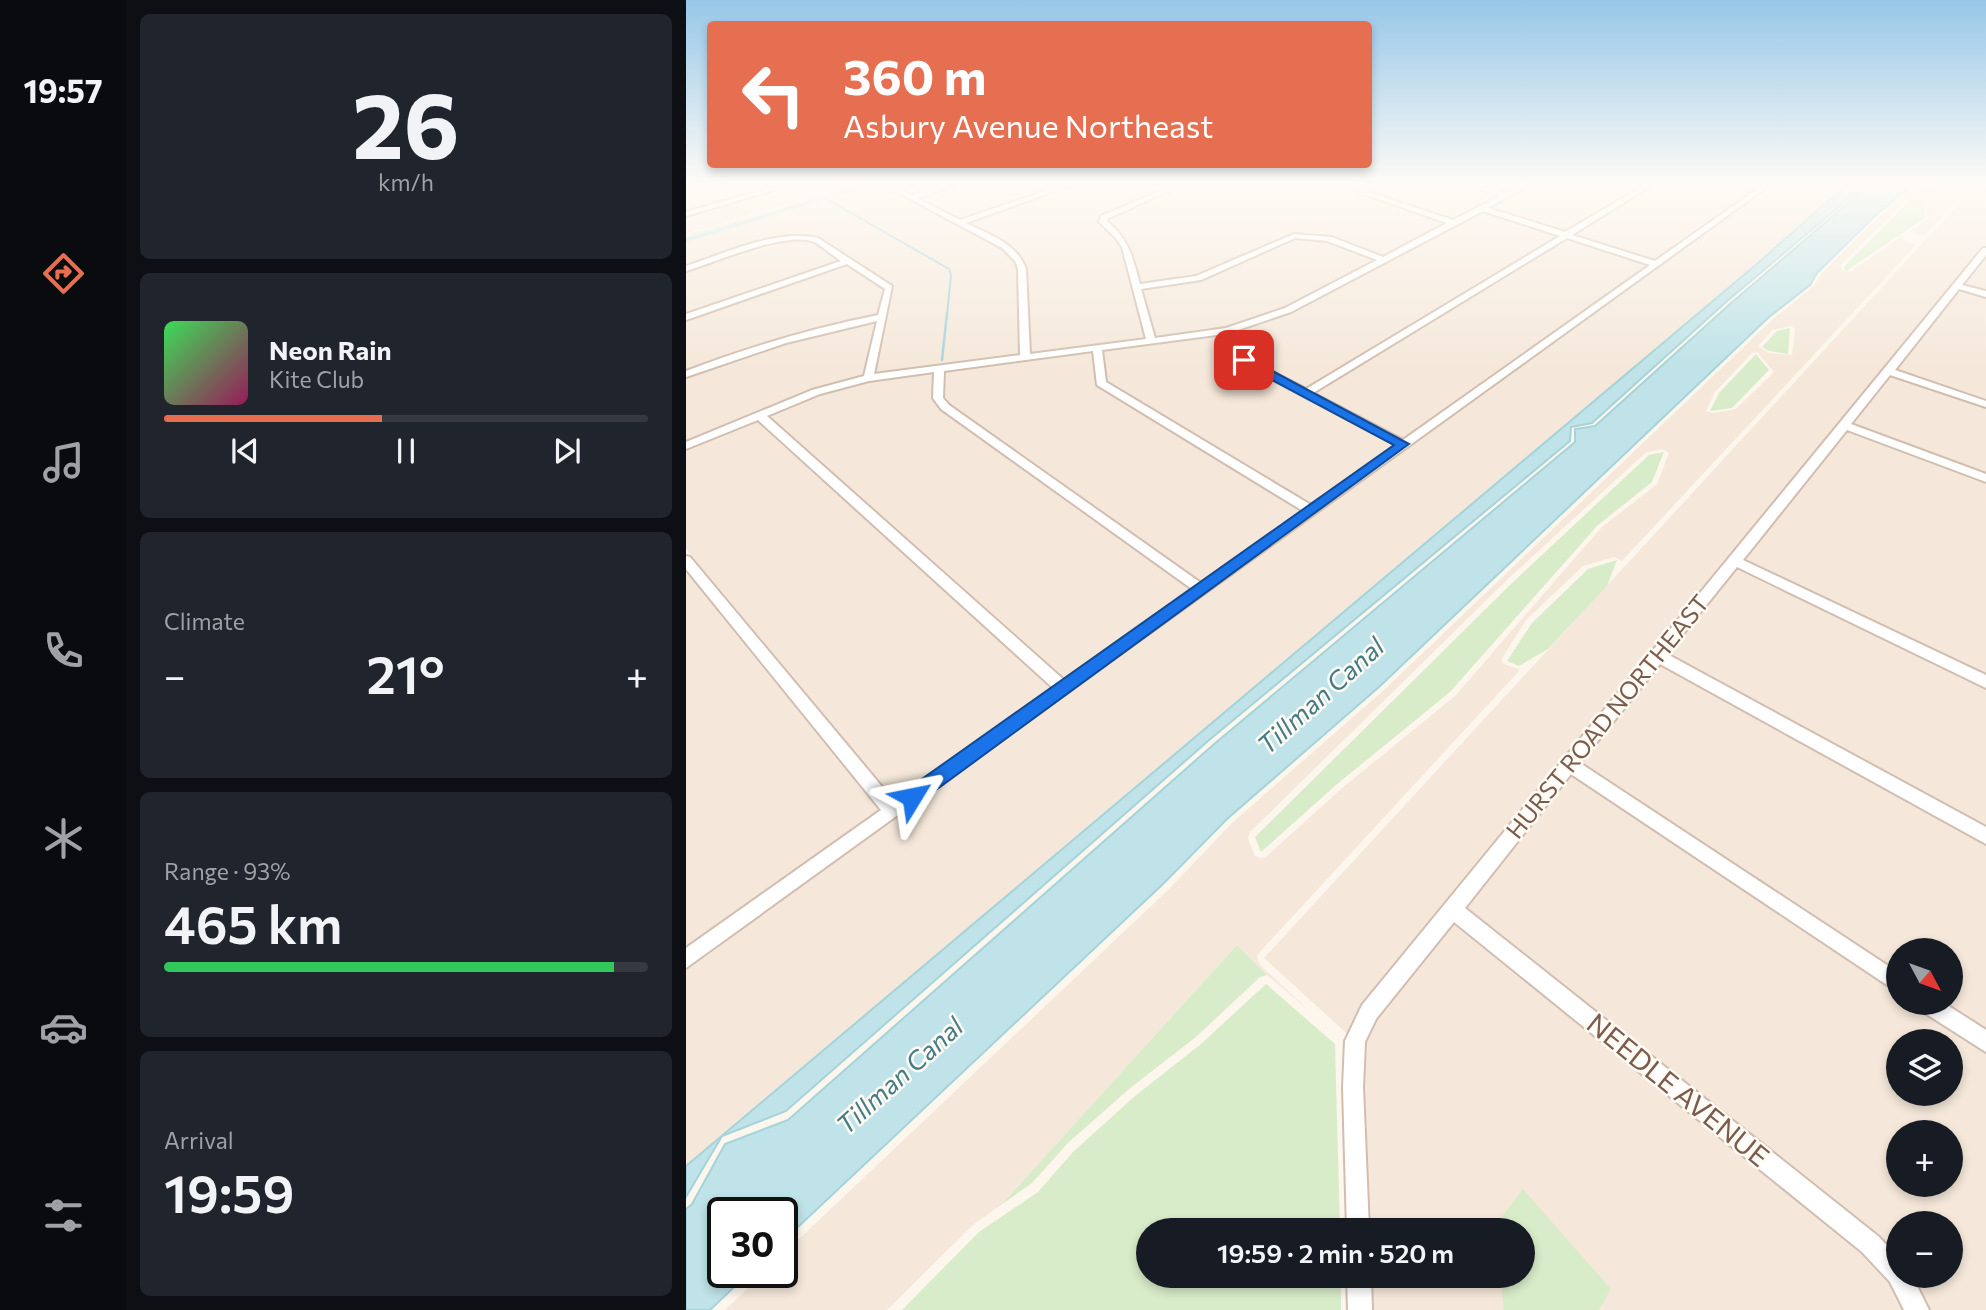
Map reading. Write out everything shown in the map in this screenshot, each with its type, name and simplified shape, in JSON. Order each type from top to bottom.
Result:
[{"type":"street","points":[[686,269],[764,246]]},
{"type":"street","points":[[825,246],[888,288],[868,378]]},
{"type":"street","points":[[1005,246],[1019,260],[1023,269],[1025,358]]},
{"type":"street","points":[[1125,246],[1151,341]]},
{"type":"street","points":[[1138,287],[1198,278],[1271,246]]},
{"type":"street","points":[[1347,246],[1384,260]]},
{"type":"street","points":[[686,446],[816,392],[868,378],[1227,331],[1287,310],[1410,246]]},
{"type":"street","points":[[1305,394],[1548,246]]},
{"type":"street","points":[[1600,246],[1655,264]]},
{"type":"street","points":[[686,960],[1680,246]]},
{"type":"street","name":"HURST ROAD NORTHEAST","points":[[1358,1218],[1353,1087],[1355,1041],[1369,1012],[1986,250]]},
{"type":"street","points":[[686,317],[848,261]]},
{"type":"street","points":[[1956,286],[1986,294]]},
{"type":"street","points":[[686,374],[760,346],[827,327],[881,317]]},
{"type":"street","points":[[1227,331],[1244,361],[1403,444]]},
{"type":"street","points":[[1097,349],[1101,383],[1310,510]]},
{"type":"street","points":[[939,368],[938,398],[945,407],[1202,589]]},
{"type":"street","points":[[1889,371],[1986,404]]},
{"type":"street","points":[[760,415],[1063,688]]},
{"type":"street","points":[[1844,425],[1986,478]]},
{"type":"street","points":[[686,560],[892,811]]},
{"type":"street","points":[[1735,561],[1986,682]]},
{"type":"street","points":[[1658,656],[1986,836]]},
{"type":"street","points":[[1569,764],[1886,975]]},
{"type":"street","name":"NEEDLE AVENUE","points":[[1452,909],[1870,1244],[1886,1262]]},
{"type":"street","points":[[1945,1015],[1986,1042]]},
{"type":"street","points":[[1359,1288],[1360,1310]]},
{"type":"street","name":"NEEDLE AVENUE","points":[[1905,1288],[1917,1310]]},
{"type":"shaded area","points":[[686,246],[752,246],[686,267]]},
{"type":"shaded area","points":[[770,246],[820,246],[842,261],[686,315],[686,271]]},
{"type":"shaded area","points":[[830,246],[1001,247],[1018,270],[1020,356],[874,375],[893,287]]},
{"type":"shaded area","points":[[1009,246],[1121,246],[1146,339],[1029,355],[1027,269],[1023,260]]},
{"type":"shaded area","points":[[1130,246],[1265,246],[1196,276],[1142,284]]},
{"type":"shaded area","points":[[1276,246],[1342,246],[1378,260],[1285,308],[1225,328],[1155,338],[1143,288],[1201,280]]},
{"type":"shaded area","points":[[1355,246],[1404,246],[1383,257]]},
{"type":"shaded area","points":[[1415,246],[1543,246],[1305,390],[1249,360],[1233,332],[1292,311]]},
{"type":"shaded area","points":[[1555,246],[1593,246],[1649,264],[1402,440],[1313,394]]},
{"type":"shaded area","points":[[1605,246],[1675,246],[1653,262]]},
{"type":"shaded area","points":[[1687,246],[1777,246],[686,1166],[686,969]]},
{"type":"shaded area","points":[[1849,246],[1860,246],[1840,266],[1843,271],[1850,272],[1887,246],[1915,246],[1622,561],[1614,557],[1583,566],[1526,620],[1501,660],[1504,664],[1520,670],[1257,955],[1259,964],[1310,1011],[1267,975],[1237,945],[1001,1205],[974,1224],[887,1310],[725,1310],[748,1288],[798,1288],[798,1240],[1169,889],[1232,823],[1384,690],[1773,319],[1814,286],[1821,274]],"holes":[[[1791,326],[1795,329],[1792,355],[1768,353],[1758,346],[1772,330]],[[1757,352],[1774,372],[1736,409],[1713,413],[1706,411],[1715,392],[1752,353]],[[1661,449],[1669,453],[1657,484],[1601,528],[1455,696],[1341,789],[1266,857],[1255,856],[1248,838],[1250,832],[1508,579],[1645,453]]]},
{"type":"shaded area","points":[[1920,246],[1986,246],[1986,1310],[1360,1310],[1359,1288],[1535,1288],[1535,1218],[1358,1218],[1353,1087],[1355,1041],[1264,958]]},
{"type":"shaded area","points":[[847,264],[884,288],[877,315],[826,325],[758,344],[686,371],[686,319]]},
{"type":"shaded area","points":[[876,320],[863,376],[686,442],[686,376],[762,347]]},
{"type":"shaded area","points":[[1224,333],[1241,363],[1395,444],[1309,504],[1106,382],[1102,351]]},
{"type":"shaded area","points":[[1093,352],[1097,385],[1302,510],[1201,583],[950,405],[944,397],[944,370]]},
{"type":"shaded area","points":[[934,372],[933,399],[941,409],[1192,589],[1064,680],[767,415],[817,395],[869,380]]},
{"type":"shaded area","points":[[757,419],[1053,688],[895,801],[686,549],[686,449]]},
{"type":"shaded area","points":[[686,571],[880,811],[686,950]]},
{"type":"green space","points":[[1865,246],[1883,246],[1846,271],[1844,267]]},
{"type":"green space","points":[[1790,328],[1788,354],[1762,347],[1777,331]]},
{"type":"green space","points":[[1756,354],[1769,370],[1732,408],[1710,411],[1719,393]]},
{"type":"green space","points":[[1664,452],[1652,482],[1597,526],[1450,692],[1336,785],[1261,852],[1255,837],[1513,582],[1649,455]]},
{"type":"green space","points":[[1617,560],[1607,586],[1548,649],[1519,666],[1507,661],[1532,623],[1588,569]]},
{"type":"green space","points":[[1237,945],[1267,975],[1260,977],[1196,1037],[1129,1089],[1068,1143],[1032,1183],[1001,1205]]},
{"type":"green space","points":[[1266,984],[1335,1044],[1340,1218],[1136,1218],[1136,1288],[1341,1288],[1341,1310],[902,1310],[979,1232],[1038,1192],[1073,1152],[1135,1096],[1201,1044]]},
{"type":"green space","points":[[1523,1189],[1611,1289],[1599,1310],[1504,1310],[1501,1288],[1535,1288],[1535,1218],[1501,1218]]},
{"type":"water","points":[[1777,246],[1792,246],[1592,423],[1571,427],[1570,441],[1208,741],[786,1111],[722,1136],[686,1197],[686,1166]]},
{"type":"water","name":"Tillman Canal","points":[[1798,246],[1844,246],[1817,273],[1810,285],[1769,317],[1379,687],[1227,819],[1163,884],[798,1227],[798,1197],[707,1197],[707,1288],[733,1288],[710,1310],[686,1310],[686,1209],[692,1204],[725,1144],[788,1120],[1213,745],[1575,442],[1575,429],[1595,426]]},
{"type":"waterway","points":[[909,246],[949,269],[951,275],[947,315]]},
{"type":"waterway","points":[[942,360],[947,313]]},
{"type":"route","points":[[912,797],[1403,444],[1244,360]]}]
